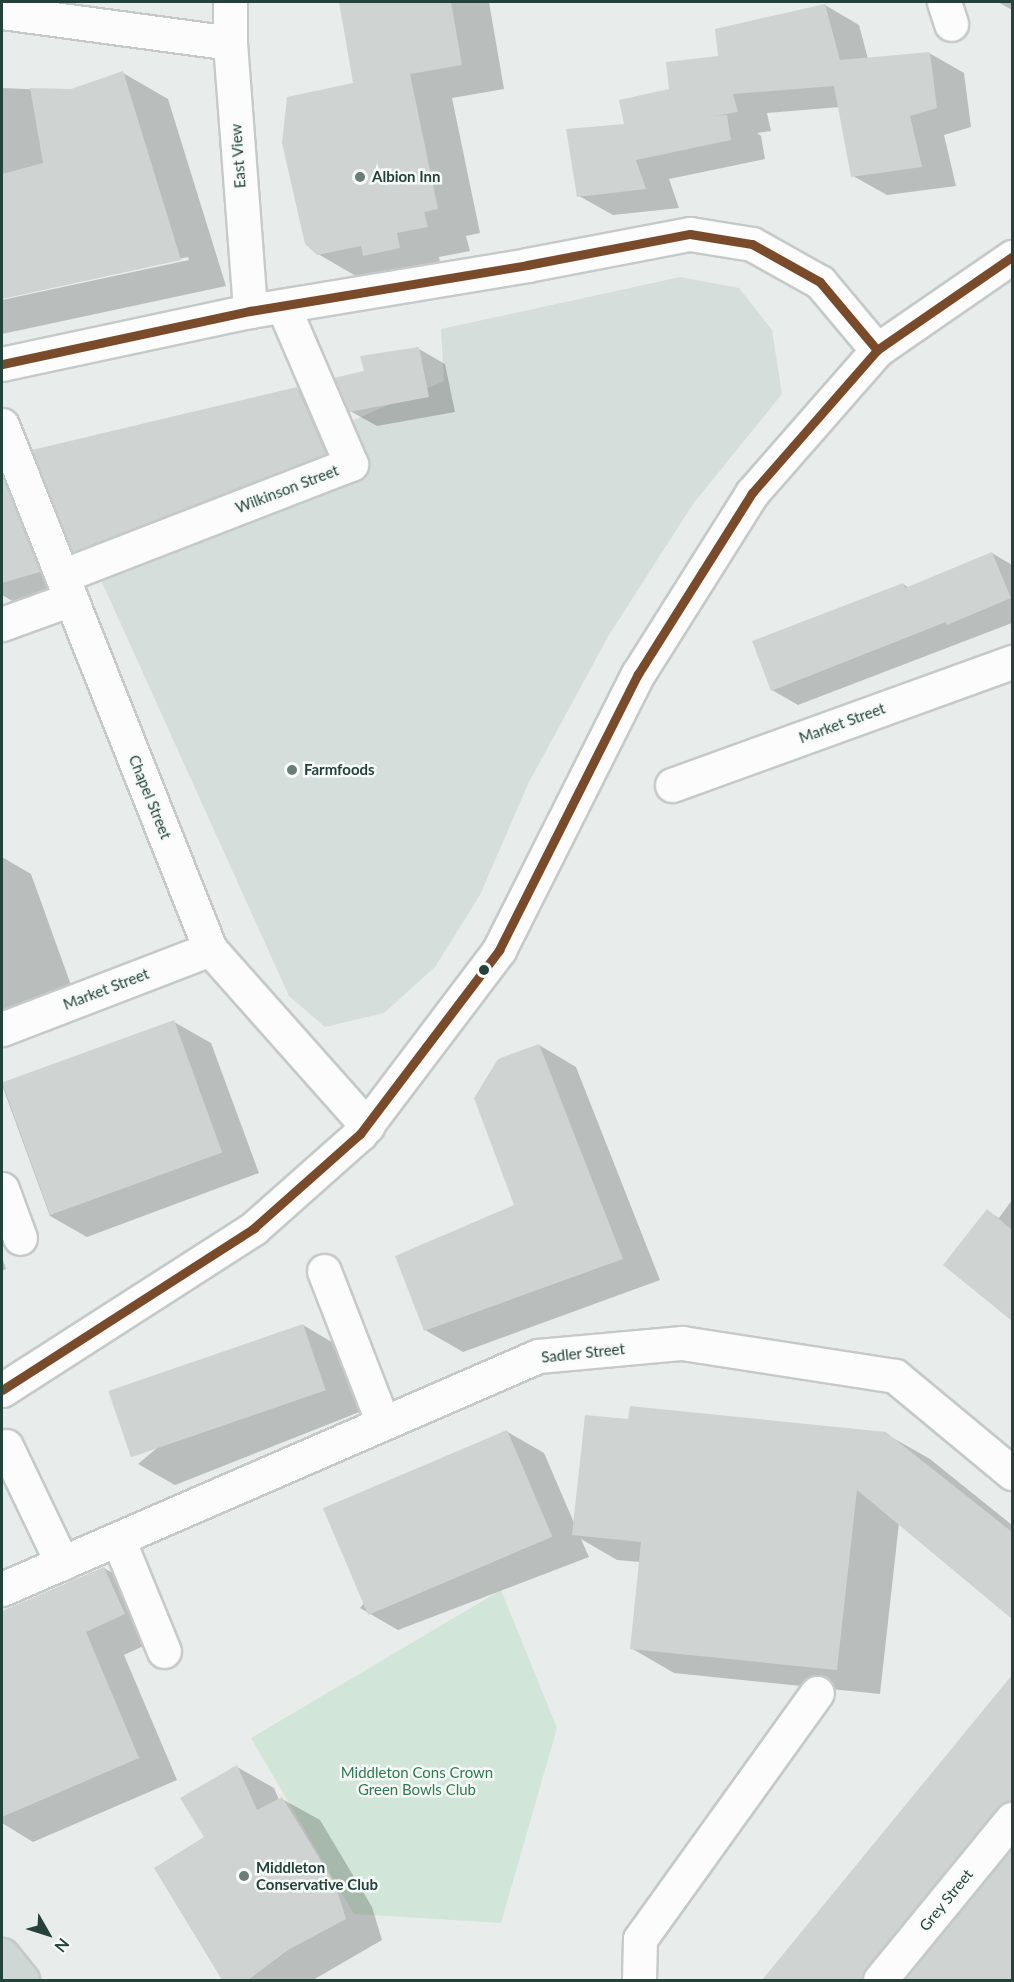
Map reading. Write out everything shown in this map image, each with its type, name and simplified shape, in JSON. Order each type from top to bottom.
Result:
[{"type":"main road","points":[[2,1955],[22,1980]]},
{"type":"street","name":"East View","points":[[230,2],[230,43],[250,311]]},
{"type":"street","points":[[2,12],[230,43]]},
{"type":"street","points":[[2,364],[250,311],[527,265],[690,234],[752,244],[820,282],[877,350]]},
{"type":"street","points":[[2,1390],[53,1355],[254,1228],[367,1126],[499,950],[638,674],[752,493],[877,350],[1012,257]]},
{"type":"street","name":"Wilkinson Street","points":[[66,588],[351,464],[283,306]]},
{"type":"street","name":"Chapel Street","points":[[2,425],[210,949],[367,1126]]},
{"type":"street","points":[[2,624],[66,588]]},
{"type":"street","name":"Market Street","points":[[672,785],[1012,662]]},
{"type":"street","name":"Market Street","points":[[2,1029],[210,949]]},
{"type":"street","points":[[2,1189],[21,1238]]},
{"type":"street","points":[[324,1271],[383,1423]]},
{"type":"street","name":"Sadler Street","points":[[2,1589],[538,1356],[682,1343],[895,1376],[1012,1473]]},
{"type":"street","points":[[2,1366],[53,1355]]},
{"type":"street","points":[[6,1446],[62,1563]]},
{"type":"street","points":[[118,1539],[164,1651]]},
{"type":"street","points":[[639,1980],[640,1939],[817,1693]]},
{"type":"street","name":"Grey Street","points":[[880,1980],[1012,1820]]},
{"type":"shaded area","points":[[680,277],[739,288],[772,330],[782,394],[693,504],[609,635],[528,784],[480,895],[435,967],[384,1013],[325,1027],[289,996],[100,578],[363,471],[349,422],[444,381],[441,329]]},
{"type":"green space","name":"Middleton Cons Crown Green Bowls Club","points":[[501,1590],[557,1728],[501,1923],[354,1914],[251,1738]]},
{"type":"building","points":[[339,2],[451,2],[462,65],[410,74],[438,209],[424,212],[428,227],[397,233],[400,248],[363,256],[361,246],[317,255],[305,244],[282,143],[287,97],[353,83]]},
{"type":"building","points":[[825,4],[840,60],[930,52],[937,108],[910,116],[922,167],[851,177],[834,86],[733,94],[738,112],[715,116],[727,115],[731,140],[636,160],[646,189],[577,197],[566,129],[624,124],[619,100],[669,89],[666,62],[718,56],[715,29]]},
{"type":"building","points":[[123,71],[181,260],[2,299],[2,174],[43,163],[30,88],[71,89]]},
{"type":"building","points":[[419,347],[429,397],[349,412],[334,378],[364,371],[360,356]]},
{"type":"building","points":[[297,387],[326,454],[73,552],[32,450]]},
{"type":"building","points":[[2,475],[40,572],[2,583]]},
{"type":"building","points":[[992,552],[1011,598],[947,625],[946,622],[771,691],[752,641],[903,583],[905,588]]},
{"type":"building","points":[[174,1020],[222,1152],[50,1215],[2,1083]]},
{"type":"building","points":[[539,1044],[623,1259],[424,1331],[395,1256],[514,1205],[474,1098],[498,1059]]},
{"type":"building","points":[[987,1209],[1012,1230],[1012,1321],[943,1265]]},
{"type":"building","points":[[303,1324],[326,1390],[131,1457],[108,1391]]},
{"type":"building","points":[[630,1406],[886,1432],[1012,1532],[1012,1619],[857,1490],[837,1670],[630,1649],[641,1542],[572,1535],[585,1415],[628,1419]]},
{"type":"building","points":[[507,1430],[552,1537],[368,1615],[323,1508]]},
{"type":"building","points":[[104,1567],[125,1614],[86,1632],[139,1758],[2,1817],[2,1611]]},
{"type":"building","points":[[1012,1675],[1012,1801],[998,1807],[866,1968],[862,1980],[762,1980]]},
{"type":"building","name":"Middleton Conservative Club","points":[[237,1765],[257,1810],[282,1797],[335,1884],[346,1919],[288,1950],[248,1980],[222,1980],[154,1868],[204,1837],[180,1798]]},
{"type":"building","points":[[1012,1848],[1012,1980],[904,1980]]},
{"type":"transit line","points":[[2,364],[250,311],[527,265],[690,234],[752,244],[820,282],[877,350]]},
{"type":"transit line","points":[[2,1390],[254,1228],[360,1134],[499,950],[638,674],[752,493],[877,350],[1012,257]]},
{"type":"place","name":"Albion Inn","points":[[360,177]]},
{"type":"place","name":"Farmfoods","points":[[292,770]]},
{"type":"place","name":"Middleton Conservative Club","points":[[244,1876]]}]
